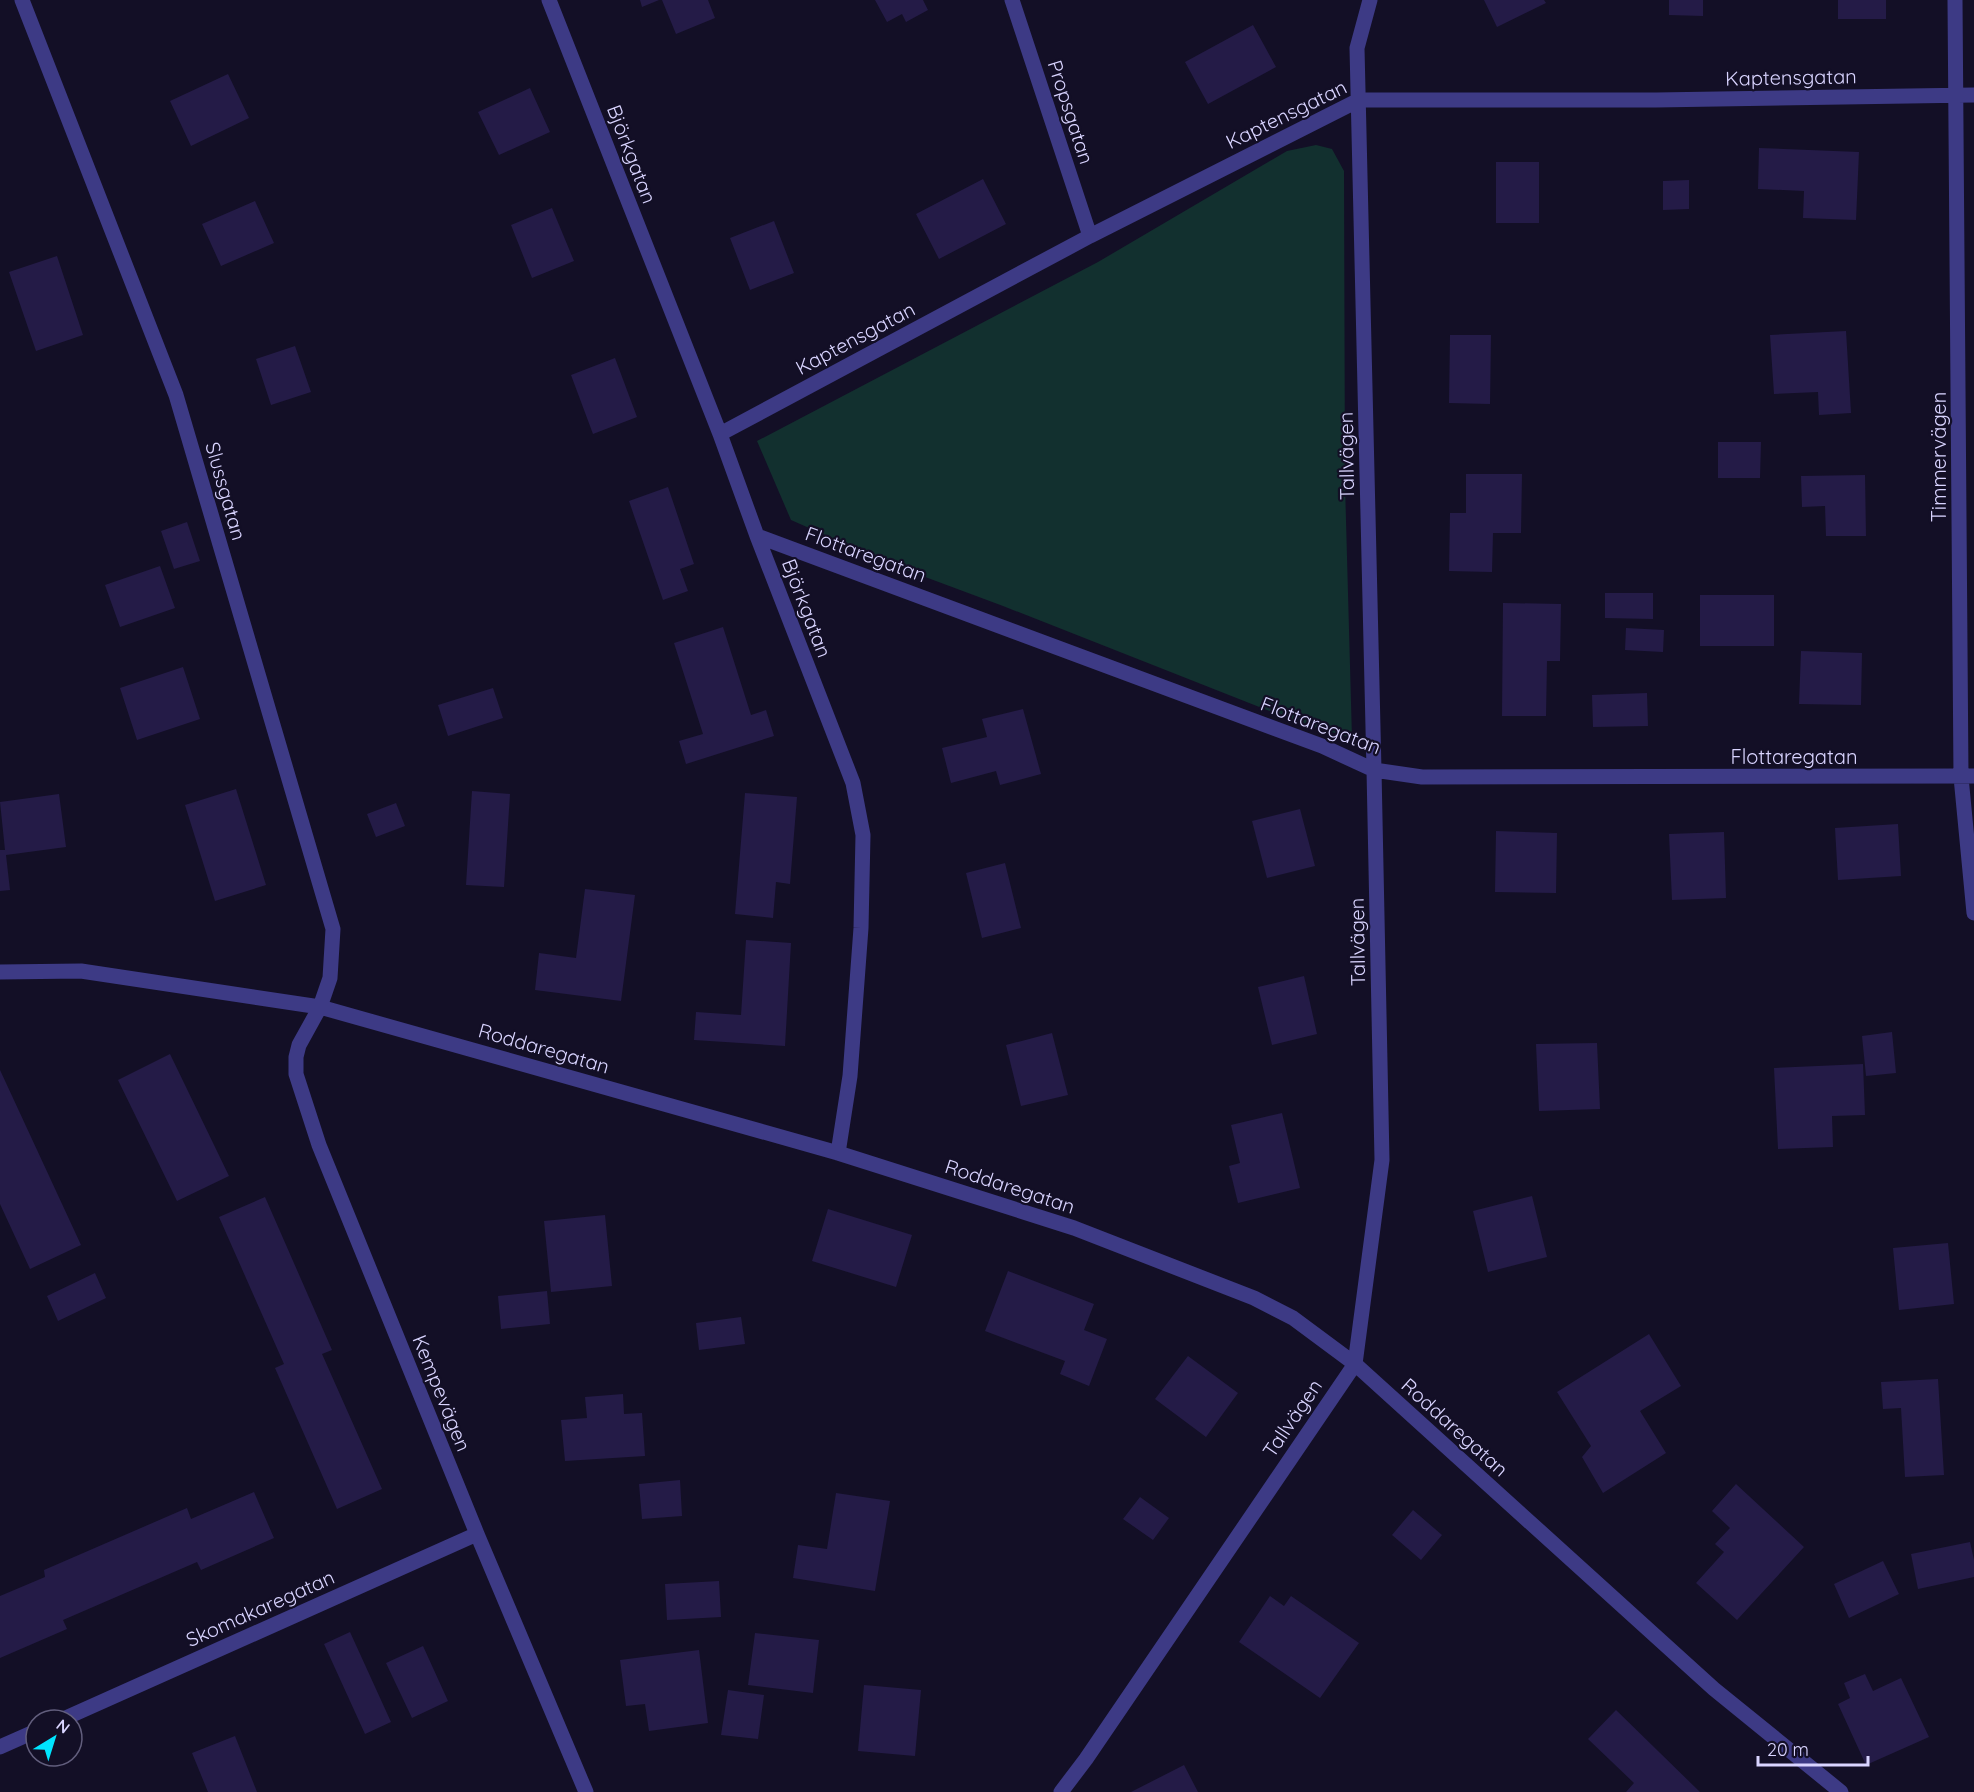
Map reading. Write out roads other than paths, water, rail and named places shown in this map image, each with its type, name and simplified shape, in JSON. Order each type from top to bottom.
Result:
[{"type":"street","name":"Slussgatan","points":[[22,0],[176,395],[333,929],[330,978],[320,1007]]},
{"type":"street","name":"Björkgatan","points":[[549,0],[720,434],[853,783],[863,835],[861,928],[850,1076],[838,1153]]},
{"type":"street","name":"Propsgatan","points":[[1012,0],[1090,236]]},
{"type":"street","name":"Tallvägen","points":[[1061,1792],[1086,1759],[1354,1364],[1382,1160],[1357,48],[1370,0]]},
{"type":"street","name":"Timmervägen","points":[[1956,0],[1968,777],[1974,913]]},
{"type":"street","name":"Kaptensgatan","points":[[720,434],[1090,236],[1359,100],[1656,100],[1974,95]]},
{"type":"street","name":"Flottaregatan","points":[[757,536],[1322,746],[1374,770],[1422,777],[1968,777]]},
{"type":"street","name":"Roddaregatan","points":[[0,972],[81,971],[320,1007],[838,1153],[1074,1228],[1254,1298],[1293,1318],[1354,1364],[1714,1689],[1841,1792]]},
{"type":"street","name":"Kempevägen","points":[[320,1007],[299,1045],[296,1057],[296,1074],[319,1145],[477,1534],[586,1792]]},
{"type":"street","name":"Skomakaregatan","points":[[84,1710],[477,1534]]},
{"type":"street","points":[[0,1747],[24,1736]]}]
